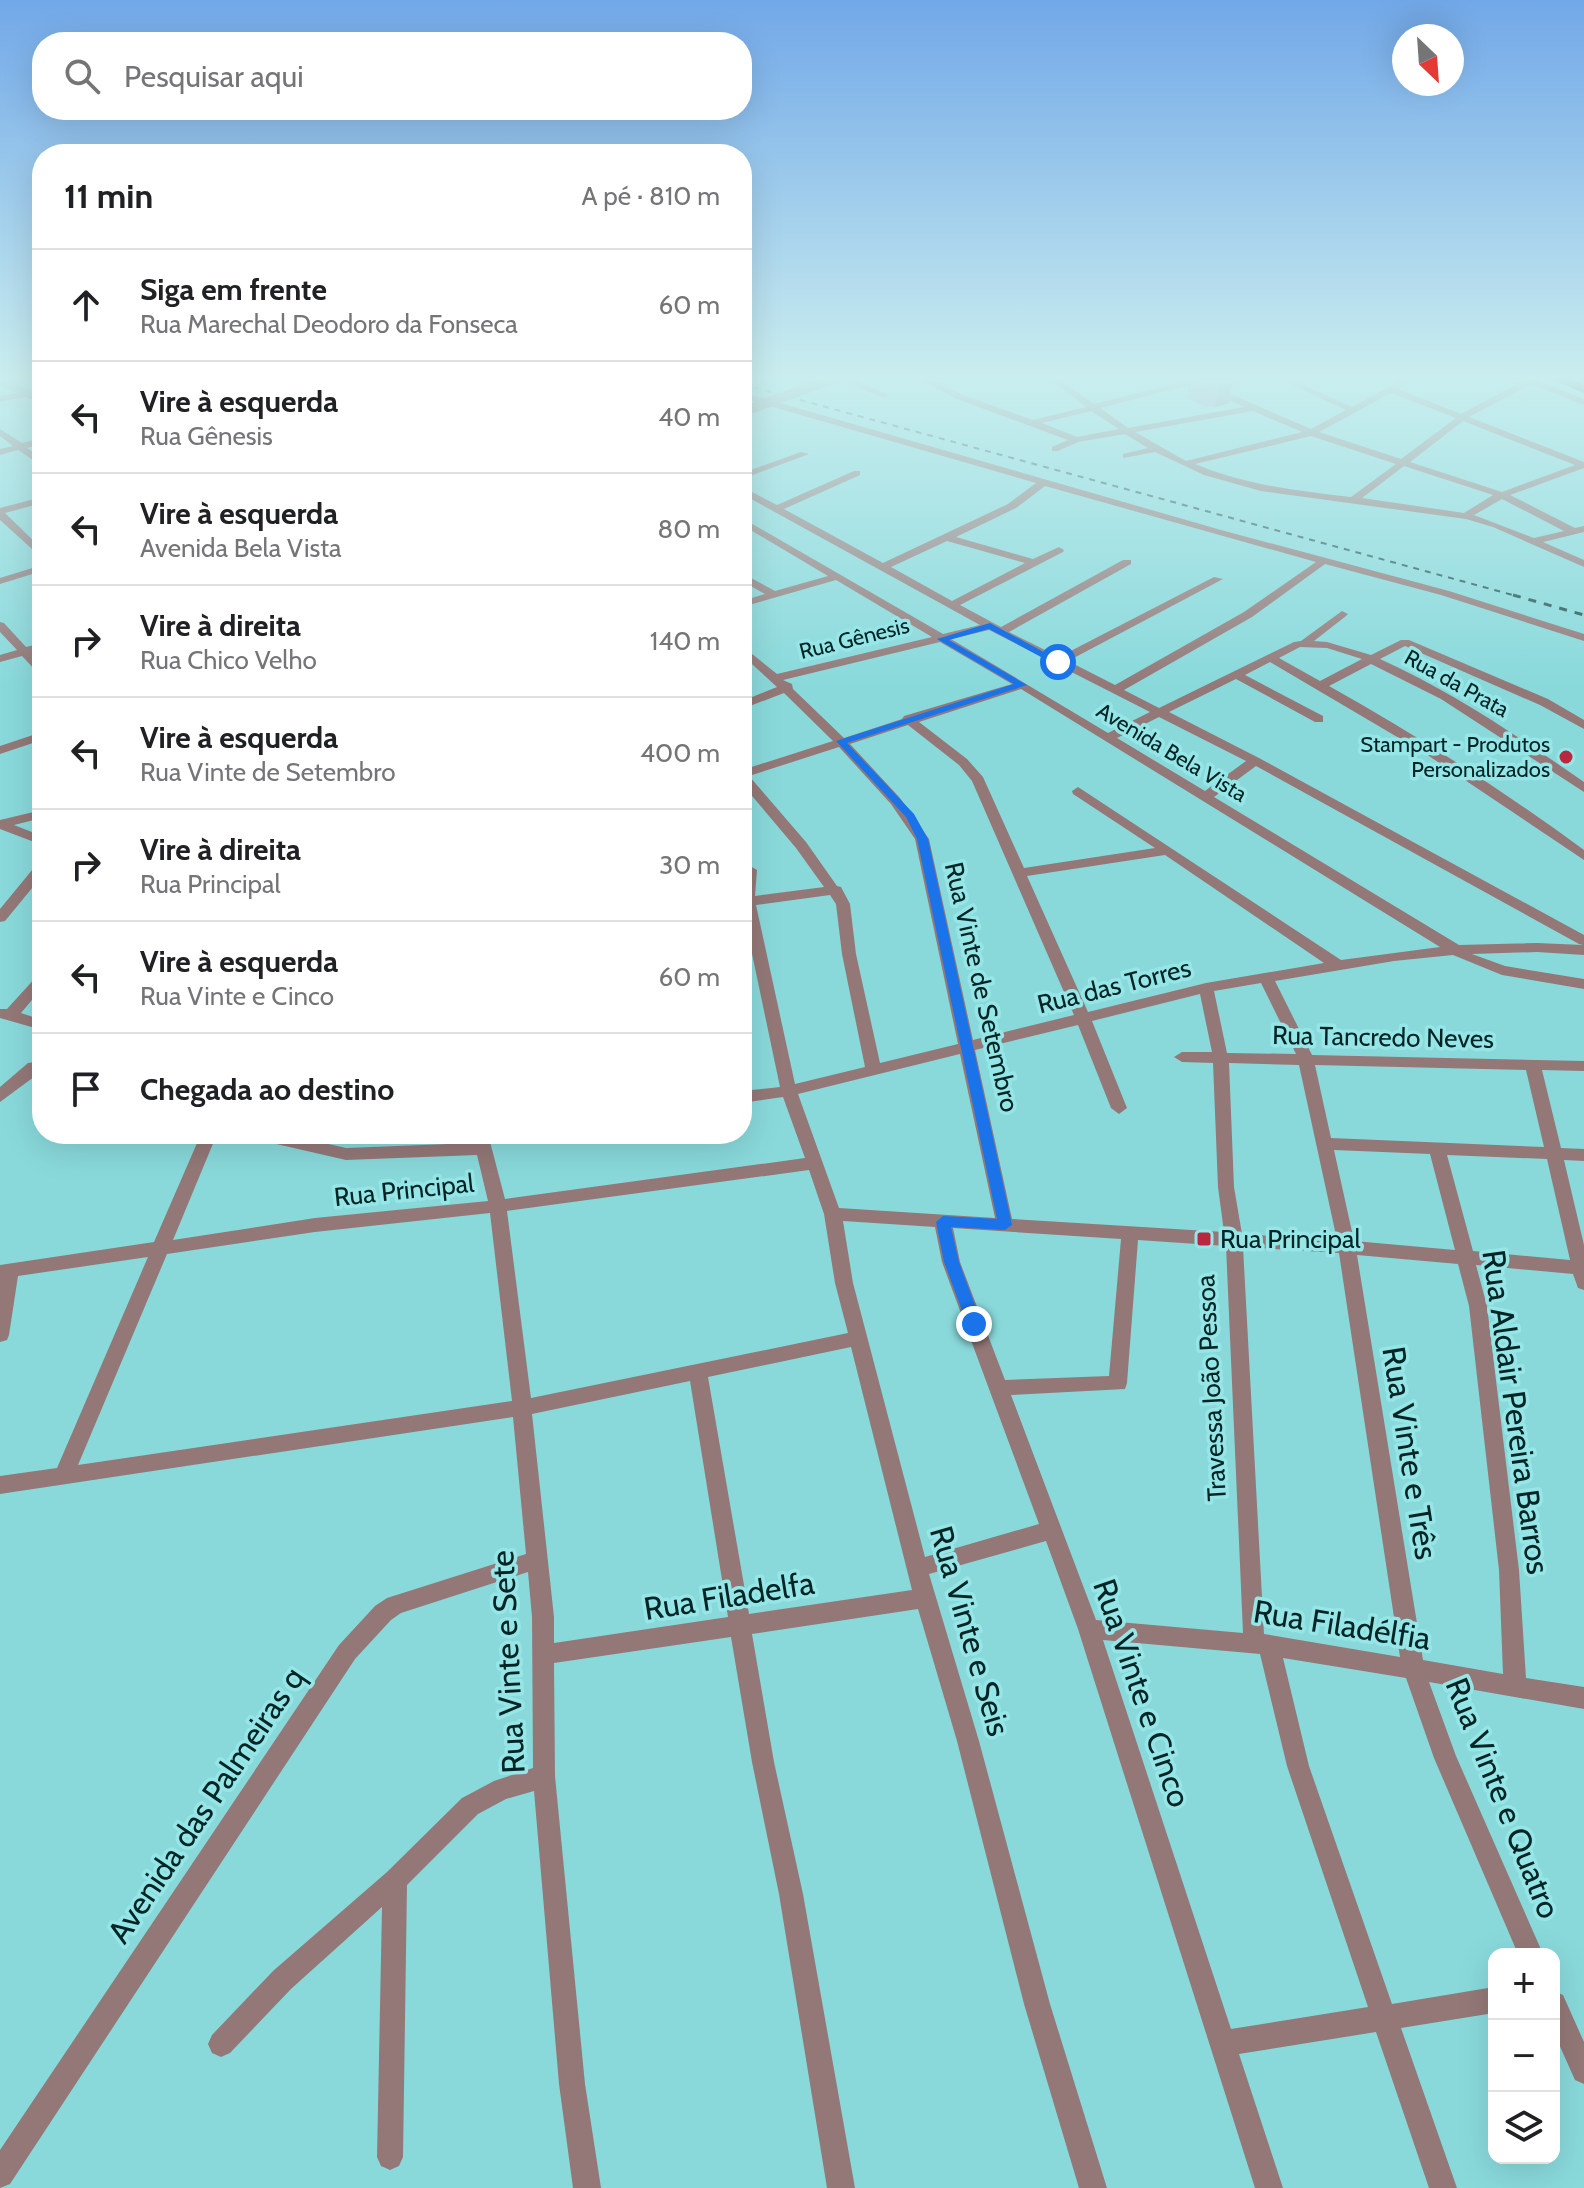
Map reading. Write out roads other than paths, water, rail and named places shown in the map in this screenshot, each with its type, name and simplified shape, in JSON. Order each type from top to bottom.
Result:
[{"type":"street","points":[[776,509],[839,481]]},
{"type":"street","points":[[883,567],[1012,506],[1045,481]]},
{"type":"street","points":[[1045,481],[1445,593],[1584,638]]},
{"type":"street","points":[[1236,481],[1466,516],[1535,541],[1584,564]]},
{"type":"street","points":[[1354,500],[1378,481]]},
{"type":"street","points":[[1462,481],[1502,495],[1578,530]]},
{"type":"street","points":[[1466,516],[1502,495],[1540,481]]},
{"type":"street","points":[[752,497],[995,629],[1255,761],[1584,941]]},
{"type":"street","points":[[32,503],[0,512],[32,545]]},
{"type":"street","name":"Avenida Bela Vista","points":[[752,527],[1109,737],[1454,949],[1502,970],[1584,984]]},
{"type":"street","points":[[1535,541],[1578,530]]},
{"type":"street","points":[[946,537],[1035,563]]},
{"type":"street","points":[[952,605],[1059,550]]},
{"type":"street","points":[[1115,690],[1211,639],[1286,591],[1323,561]]},
{"type":"street","name":"Rua Gênesis","points":[[775,678],[995,629],[1127,562]]},
{"type":"street","points":[[0,581],[32,571]]},
{"type":"street","points":[[752,601],[836,577]]},
{"type":"street","points":[[1058,662],[1218,579]]},
{"type":"street","points":[[752,582],[774,595]]},
{"type":"street","points":[[1109,737],[1301,644],[1342,614]]},
{"type":"street","points":[[0,625],[32,661]]},
{"type":"street","points":[[1321,685],[1398,645],[1408,643],[1561,710],[1584,725]]},
{"type":"street","name":"Rua da Prata","points":[[1301,644],[1334,647],[1373,660],[1493,725],[1584,788]]},
{"type":"street","points":[[0,659],[32,649]]},
{"type":"street","name":"Rua Vinte de Setembro","points":[[752,658],[788,687],[841,741],[910,816],[922,839],[1005,1225]]},
{"type":"street","points":[[1270,658],[1321,685],[1538,822],[1584,856]]},
{"type":"street","points":[[1237,675],[1319,719]]},
{"type":"street","points":[[752,772],[908,719],[1022,685]]},
{"type":"street","points":[[752,701],[788,687]]},
{"type":"street","points":[[908,719],[975,775],[1083,1018],[1119,1108]]},
{"type":"street","points":[[0,750],[32,739]]},
{"type":"street","points":[[1207,796],[1255,761]]},
{"type":"street","points":[[752,787],[836,890],[843,904],[849,954],[874,1072]]},
{"type":"street","points":[[1078,791],[1341,967]]},
{"type":"street","points":[[2,824],[32,816]]},
{"type":"street","points":[[2,824],[32,837]]},
{"type":"street","points":[[1017,873],[1165,851]]},
{"type":"street","points":[[0,918],[32,879]]},
{"type":"street","points":[[752,900],[836,890]]},
{"type":"street","name":"Rua Vinte e Seis","points":[[752,931],[789,1091],[833,1214],[857,1338],[925,1598],[968,1741],[1037,2004],[1093,2188]]},
{"type":"street","name":"Rua das Torres","points":[[752,1096],[789,1091],[874,1072],[1206,988],[1454,949],[1521,946],[1584,950]]},
{"type":"street","name":"Rua Vinte e Três","points":[[1266,978],[1305,1057],[1347,1247],[1413,1668]]},
{"type":"street","points":[[5,1014],[32,988]]},
{"type":"street","name":"Travessa João Pessoa","points":[[1206,988],[1221,1059],[1226,1187],[1234,1240],[1261,1644],[1298,1766],[1443,2188]]},
{"type":"street","points":[[5,1014],[32,1022]]},
{"type":"street","name":"Rua Tancredo Neves","points":[[1182,1057],[1305,1057],[1584,1066]]},
{"type":"street","points":[[833,1214],[1467,1256],[1583,1273],[1551,1154],[1533,1065]]},
{"type":"street","points":[[0,1096],[32,1069]]},
{"type":"street","points":[[64,1474],[205,1144]]},
{"type":"street","points":[[302,1144],[346,1154],[460,1144]]},
{"type":"street","name":"Rua Vinte e Sete","points":[[483,1144],[498,1206],[543,1617],[544,1776],[572,2084],[587,2188]]},
{"type":"street","points":[[1323,1144],[1584,1155]]},
{"type":"street","name":"Rua Aldair Pereira Barros","points":[[1437,1149],[1478,1306],[1502,1507],[1515,1686]]},
{"type":"street","name":"Rua Principal","points":[[5,1272],[163,1246],[356,1220],[498,1206],[814,1163]]},
{"type":"street","name":"Rua Vinte e Cinco","points":[[943,1222],[951,1262],[1089,1629],[1225,2043],[1269,2188]]},
{"type":"street","points":[[997,1388],[1118,1383],[1130,1234]]},
{"type":"street","points":[[0,1335],[5,1272]]},
{"type":"street","points":[[0,1485],[521,1408],[857,1338]]},
{"type":"street","points":[[698,1372],[763,1762],[791,1894],[841,2188]]},
{"type":"street","points":[[919,1568],[1052,1530]]},
{"type":"street","name":"Avenida das Palmeiras q","points":[[1,2169],[347,1652],[383,1613],[395,1605],[536,1560]]},
{"type":"street","name":"Rua Filadelfa","points":[[542,1655],[925,1598]]},
{"type":"street","name":"Rua Filadélfia","points":[[1089,1629],[1261,1644],[1584,1698]]},
{"type":"street","name":"Rua Vinte e Quatro","points":[[1413,1668],[1445,1758],[1528,1948]]},
{"type":"street","points":[[221,2044],[282,1980],[395,1880],[448,1825],[483,1797],[544,1776]]},
{"type":"street","points":[[390,2157],[395,1880]]},
{"type":"street","points":[[1225,2043],[1383,2015],[1488,2001]]},
{"type":"street","points":[[1560,2017],[1584,2071]]},
{"type":"railway","points":[[1097,481],[1520,597]]},
{"type":"railway","points":[[1513,595],[1584,615]]},
{"type":"place","name":"Stampart - Produtos Personalizados","points":[[1566,757]]},
{"type":"place","name":"Rua Principal","points":[[1204,1239]]}]
